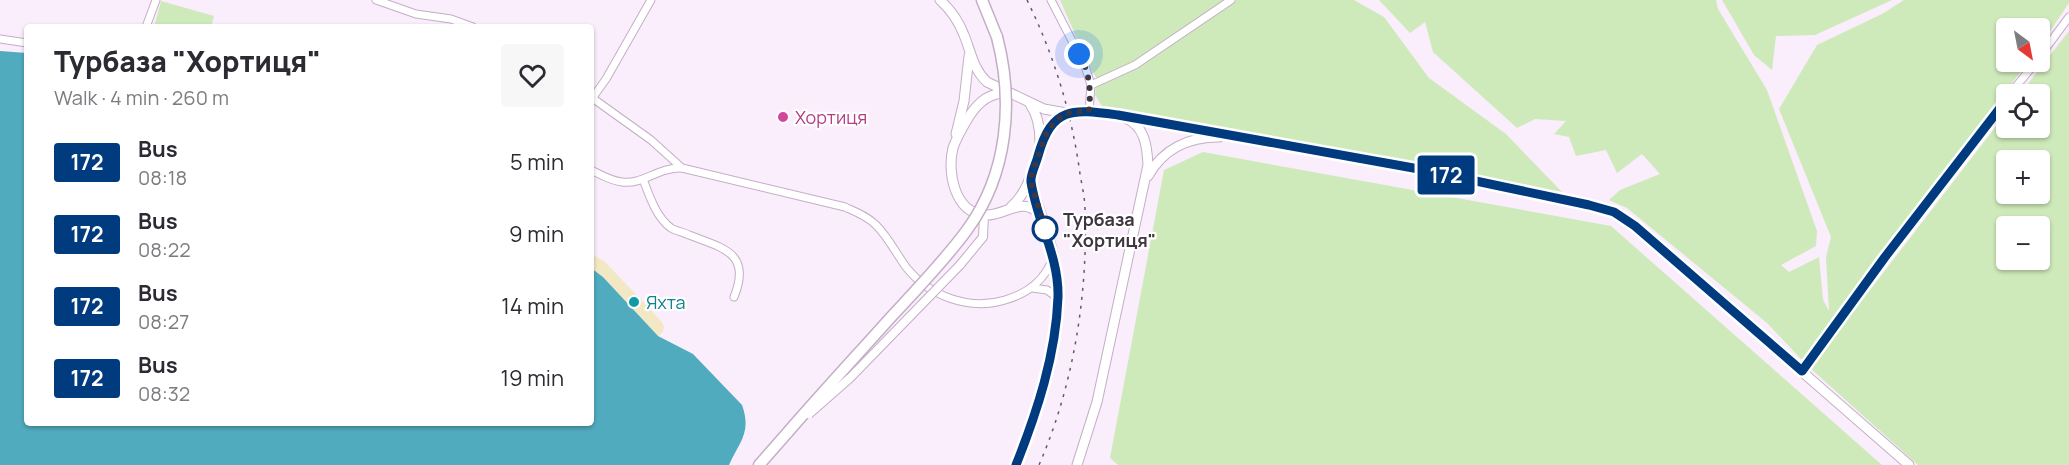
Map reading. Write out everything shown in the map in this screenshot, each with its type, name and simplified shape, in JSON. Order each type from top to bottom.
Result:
[{"type":"main road","points":[[940,0],[960,25],[976,69],[987,82],[1044,109],[1066,113],[1089,111],[1118,115],[1419,169],[1614,212],[1635,226],[1909,465]]},
{"type":"main road","points":[[759,465],[929,276],[968,229],[982,205],[992,183],[1005,131],[1007,109],[1006,85],[997,37],[982,0]]},
{"type":"main road","points":[[969,51],[964,101],[954,148],[952,177],[959,199],[973,212],[984,215],[998,214],[1018,206],[1030,206],[1042,220]]},
{"type":"main road","points":[[954,148],[968,119],[984,99],[1000,93],[1013,93]]},
{"type":"main road","points":[[1028,102],[1035,111],[1038,121],[1040,151]]},
{"type":"main road","points":[[1007,210],[1019,198],[1030,180],[1049,129],[1066,113]]},
{"type":"main road","points":[[1077,465],[1096,402],[1148,165],[1145,139],[1141,130],[1131,120],[1118,115]]},
{"type":"main road","points":[[1145,183],[1159,160],[1168,151],[1182,144],[1215,137],[1239,138]]},
{"type":"main road","points":[[1016,465],[1040,397],[1052,346],[1058,298],[1058,277],[1054,256],[1030,180]]},
{"type":"street","points":[[147,24],[156,0]]},
{"type":"street","points":[[376,0],[416,14],[451,18],[466,24]]},
{"type":"street","points":[[594,94],[606,79],[651,0]]},
{"type":"street","points":[[1051,0],[1085,66],[1090,85],[1089,111]]},
{"type":"street","points":[[1090,85],[1135,65],[1231,0]]},
{"type":"street","points":[[2050,43],[2069,17]]},
{"type":"street","points":[[0,39],[24,43]]},
{"type":"street","points":[[2018,84],[2028,72]]},
{"type":"street","points":[[594,100],[651,140],[682,168]]},
{"type":"street","points":[[1802,371],[1996,113]]},
{"type":"street","points":[[594,171],[622,182],[633,182],[670,168],[682,168],[845,207],[863,215],[884,234],[907,268],[920,281],[932,290],[958,302],[982,304],[1018,296],[1032,288],[1049,269],[1054,256]]},
{"type":"street","points":[[643,179],[650,198],[671,227],[710,243],[732,255],[739,262],[740,274],[734,297]]},
{"type":"street","points":[[788,432],[850,378],[960,264],[983,237],[984,215]]},
{"type":"street","points":[[1032,288],[1047,290],[1058,298]]},
{"type":"green space","points":[[1060,0],[1354,0],[1384,17],[1429,78],[1506,134],[1562,192],[1102,106],[1095,95],[1097,79]]},
{"type":"green space","points":[[1379,0],[1716,0],[1718,9],[1767,90],[1817,231],[1816,246],[1781,265],[1789,272],[1819,257],[1823,300],[1829,311],[1826,257],[1831,237],[1779,109],[1817,45],[1882,14],[1904,0],[2069,0],[2050,31],[2050,18],[1996,18],[1996,72],[2020,72],[2011,84],[1996,84],[1996,105],[1803,361],[1767,323],[1627,208],[1609,200],[1620,190],[1660,174],[1642,154],[1617,173],[1606,150],[1576,156],[1569,137],[1554,134],[1566,121],[1535,119],[1517,128],[1433,52],[1425,22],[1410,33]]},
{"type":"green space","points":[[1722,0],[1892,0],[1815,35],[1776,36],[1772,70],[1754,55]]},
{"type":"green space","points":[[161,1],[214,16],[212,24],[155,24]]},
{"type":"green space","points":[[2069,31],[2069,465],[1918,465],[1810,368],[1996,126],[1996,138],[2050,138],[2050,84],[2028,84],[2037,72],[2050,72],[2050,55]]},
{"type":"green space","points":[[1203,152],[1611,226],[1882,465],[1118,465],[1110,458],[1164,170]]},
{"type":"sand","name":"Яхта","points":[[594,256],[604,261],[661,321],[664,326],[663,332],[658,336],[594,270]]},
{"type":"water","points":[[0,51],[24,53],[24,426],[594,426],[594,270],[658,336],[693,354],[742,405],[746,423],[743,437],[729,465],[0,465]]},
{"type":"railway","points":[[1027,0],[1046,42],[1061,85],[1077,152],[1085,210],[1084,275],[1076,340],[1061,404],[1039,465]]},
{"type":"bus line","name":"172","points":[[1016,465],[1040,397],[1052,346],[1058,298],[1058,277],[1054,256],[1030,180],[1045,136],[1054,122],[1066,113],[1089,111],[1118,115],[1419,169],[1614,212],[1635,226],[1802,371],[1885,257],[1996,113]]},
{"type":"place","name":"Хортиця","points":[[783,117]]},
{"type":"place","name":"Турбаза \"Хортиця\"","points":[[1045,229]]},
{"type":"place","name":"Яхта","points":[[634,302]]},
{"type":"route","points":[[1045,229],[1048,238],[1030,180],[1045,136],[1054,122],[1066,113],[1089,111],[1090,85],[1079,54]]}]
